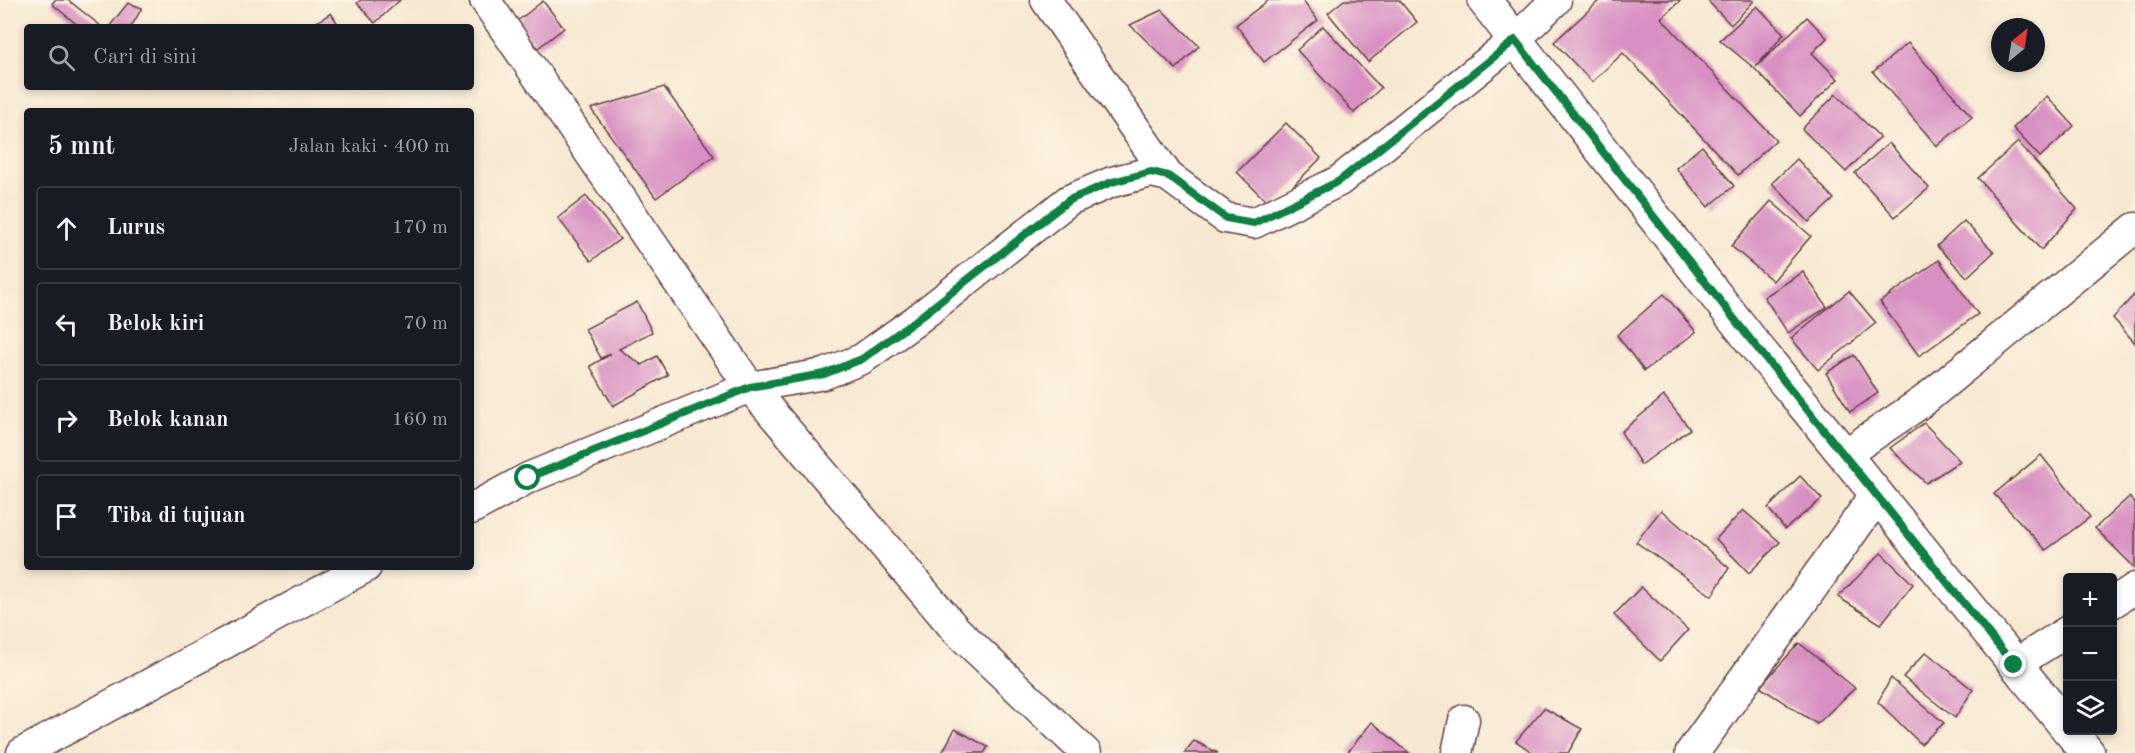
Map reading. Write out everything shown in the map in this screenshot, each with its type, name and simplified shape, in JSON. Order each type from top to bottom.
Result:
[{"type":"street","points":[[485,0],[750,387],[956,630],[1086,753]]},
{"type":"street","points":[[1046,0],[1168,176],[1226,218],[1254,223],[1339,181],[1515,40],[1556,0]]},
{"type":"street","points":[[1484,0],[1844,454],[2063,724]]},
{"type":"street","points":[[474,507],[528,478],[750,387],[824,374],[862,359],[915,321],[1069,200],[1112,182],[1151,172],[1168,176]]},
{"type":"street","points":[[1844,454],[1922,402],[2135,228]]},
{"type":"street","points":[[1692,753],[1877,495]]},
{"type":"street","points":[[22,753],[360,570]]},
{"type":"street","points":[[2117,600],[2135,588]]},
{"type":"street","points":[[2014,665],[2063,634]]},
{"type":"street","points":[[1457,753],[1464,720]]},
{"type":"street","points":[[2072,735],[2088,753]]},
{"type":"building","points":[[55,0],[68,0],[98,24],[76,24],[52,4]]},
{"type":"building","points":[[361,0],[400,0],[375,23],[357,3]]},
{"type":"building","points":[[1269,0],[1302,0],[1318,20],[1264,62],[1236,25]]},
{"type":"building","points":[[1344,0],[1399,0],[1417,22],[1368,62],[1328,13]]},
{"type":"building","points":[[1600,0],[1681,0],[1661,18],[1776,140],[1738,175],[1623,53],[1592,82],[1554,42]]},
{"type":"building","points":[[1707,0],[1752,0],[1754,1],[1731,25]]},
{"type":"building","points":[[543,1],[564,28],[538,48],[516,22]]},
{"type":"building","points":[[128,3],[142,8],[133,24],[111,24]]},
{"type":"building","points":[[1757,6],[1784,34],[1756,67],[1807,17],[1827,38],[1812,53],[1838,79],[1800,116],[1754,68],[1720,40]]},
{"type":"building","points":[[1162,10],[1199,46],[1176,69],[1130,25]]},
{"type":"building","points":[[331,13],[338,24],[314,24]]},
{"type":"building","points":[[1323,26],[1381,88],[1354,113],[1297,50]]},
{"type":"building","points":[[1908,43],[1972,117],[1937,146],[1873,72]]},
{"type":"building","points":[[664,87],[714,156],[656,198],[591,109]]},
{"type":"building","points":[[1836,94],[1880,137],[1846,172],[1802,129]]},
{"type":"building","points":[[2047,96],[2074,126],[2040,157],[2013,128]]},
{"type":"building","points":[[1286,123],[1321,158],[1272,207],[1237,172]]},
{"type":"building","points":[[2018,142],[2077,209],[2041,250],[1978,178]]},
{"type":"building","points":[[1889,143],[1929,188],[1895,217],[1855,173]]},
{"type":"building","points":[[1702,146],[1734,186],[1708,207],[1676,168]]},
{"type":"building","points":[[1797,159],[1834,199],[1809,222],[1772,183]]},
{"type":"building","points":[[586,196],[620,239],[591,261],[558,218]]},
{"type":"building","points":[[1771,201],[1811,236],[1773,281],[1731,246]]},
{"type":"building","points":[[1964,221],[1994,252],[1967,277],[1937,246]]},
{"type":"building","points":[[1939,260],[1978,314],[1919,356],[1880,302]]},
{"type":"building","points":[[1803,272],[1827,307],[1788,333],[1764,297]]},
{"type":"building","points":[[1849,291],[1876,323],[1818,370],[1791,338]]},
{"type":"building","points":[[1664,294],[1696,332],[1644,371],[1617,335]]},
{"type":"building","points":[[2135,294],[2135,343],[2113,318]]},
{"type":"building","points":[[637,302],[652,332],[619,349],[642,365],[657,356],[668,375],[613,406],[590,366],[611,354],[601,358],[585,329]]},
{"type":"building","points":[[1854,355],[1878,393],[1850,412],[1826,373]]},
{"type":"building","points":[[1664,396],[1690,429],[1641,465],[1621,432]]},
{"type":"building","points":[[1924,423],[1960,461],[1926,483],[1890,448]]},
{"type":"building","points":[[2041,455],[2090,517],[2046,550],[1994,494]]},
{"type":"building","points":[[1800,476],[1822,499],[1785,529],[1768,508]]},
{"type":"building","points":[[2129,497],[2135,503],[2135,568],[2095,528]]},
{"type":"building","points":[[1661,510],[1729,568],[1712,596],[1636,542]]},
{"type":"building","points":[[1743,510],[1780,542],[1749,573],[1716,539]]},
{"type":"building","points":[[1881,553],[1913,584],[1881,624],[1838,597]]},
{"type":"building","points":[[1641,587],[1688,630],[1660,661],[1614,615]]},
{"type":"building","points":[[1799,643],[1855,688],[1817,724],[1760,687]]},
{"type":"building","points":[[1926,652],[1973,690],[1955,718],[1903,677]]},
{"type":"building","points":[[1891,678],[1944,723],[1921,744],[1878,702]]},
{"type":"building","points":[[1544,708],[1582,729],[1568,753],[1533,753],[1516,741]]},
{"type":"building","points":[[1372,722],[1409,753],[1347,753]]},
{"type":"building","points":[[955,729],[988,747],[984,753],[942,753]]},
{"type":"building","points":[[1194,741],[1218,753],[1184,753]]},
{"type":"route","points":[[528,478],[750,387],[824,374],[862,359],[915,321],[1069,200],[1112,182],[1151,172],[1168,176],[1226,218],[1254,223],[1339,181],[1515,40],[1750,339],[2014,665]]}]
